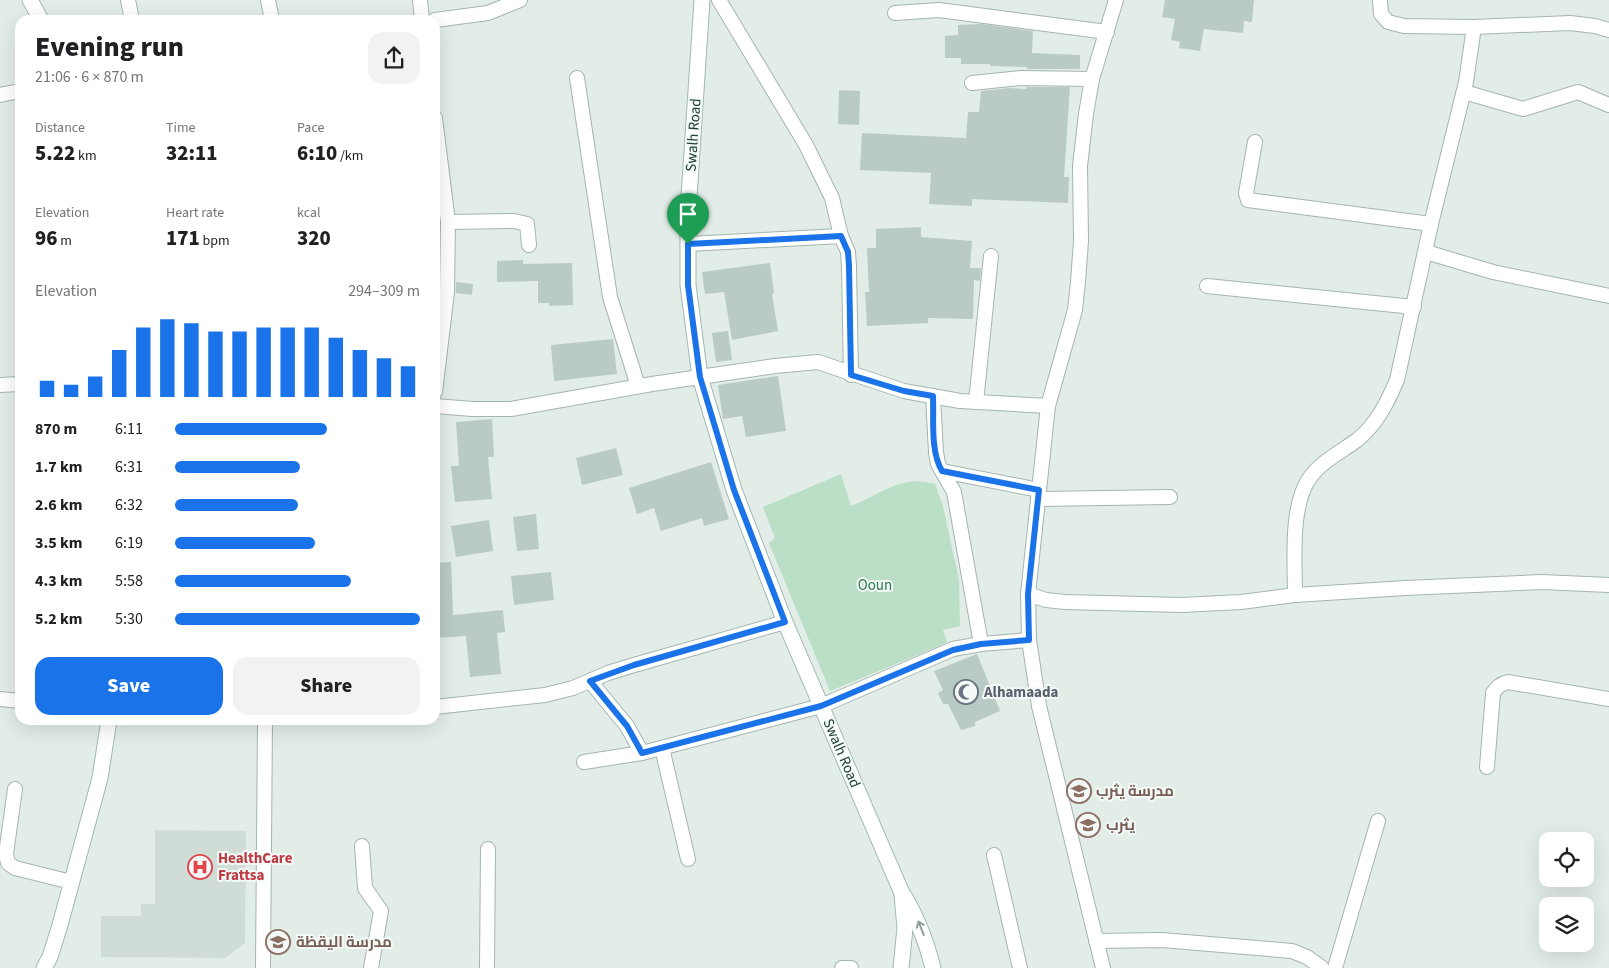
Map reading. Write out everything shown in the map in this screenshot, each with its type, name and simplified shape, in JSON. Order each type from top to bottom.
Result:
[{"type":"street","points":[[30,0],[38,15]]},
{"type":"street","points":[[128,0],[131,15]]},
{"type":"street","points":[[268,0],[271,15]]},
{"type":"street","points":[[420,0],[422,15]]},
{"type":"street","points":[[440,19],[488,13],[520,0]]},
{"type":"street","name":"Swalh Road","points":[[702,0],[688,212],[688,285],[700,377],[734,490],[785,622],[901,891]]},
{"type":"street","points":[[719,0],[806,145],[832,198],[841,236],[848,252],[851,375]]},
{"type":"street","points":[[1103,968],[1039,706],[1029,640],[1028,594],[1048,406],[1074,310],[1078,282],[1081,241],[1080,166],[1086,114],[1092,79],[1116,0]]},
{"type":"street","points":[[1380,0],[1381,14],[1388,22],[1404,26],[1474,27],[1570,23],[1609,30]]},
{"type":"street","points":[[895,13],[948,11],[1107,32]]},
{"type":"street","points":[[1295,595],[1297,514],[1301,495],[1310,478],[1322,465],[1358,439],[1375,421],[1387,403],[1397,380],[1431,224],[1464,92],[1474,27]]},
{"type":"street","points":[[577,78],[610,297],[638,386]]},
{"type":"street","points":[[972,83],[1021,78],[1092,79]]},
{"type":"street","points":[[0,95],[15,92]]},
{"type":"street","points":[[1464,92],[1523,109],[1578,92],[1609,105]]},
{"type":"street","points":[[1255,142],[1246,193],[1248,200],[1431,224]]},
{"type":"street","points":[[440,158],[448,222],[446,292],[440,347]]},
{"type":"street","points":[[448,222],[514,220],[527,224],[529,245]]},
{"type":"street","points":[[688,244],[841,236]]},
{"type":"street","points":[[1426,252],[1503,274],[1609,296]]},
{"type":"street","points":[[976,402],[991,256]]},
{"type":"street","points":[[1207,286],[1414,307]]},
{"type":"street","points":[[440,406],[511,409],[638,386],[775,366],[818,362],[851,375],[904,391],[976,402],[1048,406]]},
{"type":"street","points":[[0,385],[15,384]]},
{"type":"street","points":[[933,396],[938,464],[954,492],[981,644]]},
{"type":"street","points":[[942,471],[1038,495],[1170,497]]},
{"type":"street","points":[[1028,594],[1046,600],[1065,602],[1182,605],[1405,588],[1542,582],[1609,585]]},
{"type":"street","points":[[440,706],[545,695],[572,688],[634,665],[785,622]]},
{"type":"street","points":[[584,762],[642,753],[821,706],[953,650],[981,644],[1029,640]]},
{"type":"street","points":[[590,681],[627,726],[642,753]]},
{"type":"street","points":[[1487,767],[1493,693],[1503,683],[1508,682],[1609,699]]},
{"type":"street","points":[[0,699],[15,700]]},
{"type":"street","points":[[44,968],[50,957],[60,925],[100,778],[108,725]]},
{"type":"street","points":[[263,968],[264,725]]},
{"type":"street","points":[[662,748],[688,859]]},
{"type":"street","points":[[15,789],[6,854],[8,863],[15,868],[71,882]]},
{"type":"street","points":[[1335,968],[1378,821]]},
{"type":"street","points":[[362,846],[365,888],[381,911],[370,968]]},
{"type":"street","points":[[488,849],[488,968]]},
{"type":"street","points":[[994,855],[1020,968]]},
{"type":"street","points":[[901,891],[905,928],[901,968]]},
{"type":"street","points":[[901,891],[914,911],[933,968]]},
{"type":"street","points":[[1096,941],[1162,940],[1292,951],[1307,957],[1322,968]]},
{"type":"street","points":[[842,968],[851,968]]},
{"type":"shaded area","name":"HealthCare Frattsa","points":[[155,830],[246,831],[245,943],[225,958],[101,957],[101,916],[141,916],[141,904],[155,904]]},
{"type":"green space","name":"Ooun","points":[[841,474],[851,506],[901,483],[923,482],[935,484],[943,506],[959,580],[960,626],[943,630],[947,642],[937,647],[830,691],[769,543],[775,538],[763,507]]},
{"type":"building","points":[[1165,0],[1254,0],[1252,22],[1244,21],[1243,33],[1204,29],[1200,51],[1179,48],[1180,42],[1171,40],[1175,19],[1162,17]]},
{"type":"building","points":[[982,24],[1033,31],[1032,53],[1080,55],[1080,69],[1027,69],[1027,67],[990,66],[990,64],[961,64],[961,58],[945,58],[945,36],[958,35],[958,25]]},
{"type":"building","points":[[1026,87],[1070,87],[1064,177],[1069,177],[1068,203],[972,199],[972,206],[929,204],[931,173],[860,170],[862,133],[966,138],[968,112],[979,112],[981,91],[1009,88],[1026,89]]},
{"type":"building","points":[[839,90],[860,91],[859,125],[838,124]]},
{"type":"building","points":[[921,227],[921,237],[972,241],[970,268],[981,268],[980,281],[974,280],[973,319],[928,318],[928,323],[867,326],[865,292],[869,292],[867,248],[876,248],[876,229]]},
{"type":"building","points":[[523,260],[523,264],[572,263],[573,305],[549,306],[549,303],[538,303],[538,281],[497,282],[497,261]]},
{"type":"building","points":[[770,263],[774,293],[772,294],[778,331],[732,340],[724,292],[705,294],[702,272]]},
{"type":"building","points":[[456,282],[473,284],[472,295],[456,293]]},
{"type":"building","points":[[728,331],[732,360],[716,362],[712,333]]},
{"type":"building","points":[[613,339],[617,374],[554,381],[551,345]]},
{"type":"building","points":[[778,376],[786,431],[746,437],[742,416],[723,419],[718,385]]},
{"type":"building","points":[[492,419],[494,457],[488,457],[492,499],[455,502],[451,466],[459,466],[456,422]]},
{"type":"building","points":[[616,448],[623,475],[582,485],[576,458]]},
{"type":"building","points":[[711,462],[729,519],[704,526],[702,518],[661,531],[654,508],[637,514],[629,488]]},
{"type":"building","points":[[536,514],[539,549],[517,551],[513,517]]},
{"type":"building","points":[[489,520],[493,551],[456,557],[451,526]]},
{"type":"building","points":[[451,562],[453,615],[503,610],[505,632],[497,633],[501,674],[470,677],[466,636],[440,638],[440,563]]},
{"type":"building","points":[[551,572],[554,600],[514,605],[511,576]]},
{"type":"building","name":"Alhamaada","points":[[977,654],[1000,711],[975,722],[975,726],[961,730],[948,704],[943,704],[938,693],[943,690],[934,671]]},
{"type":"place","name":"Alhamaada","points":[[966,692]]},
{"type":"place","name":"مدرسة يثرب","points":[[1079,791]]},
{"type":"place","name":"يثرب","points":[[1088,825]]},
{"type":"place","name":"HealthCare Frattsa","points":[[200,867]]},
{"type":"place","name":"مدرسة اليقظة","points":[[278,942]]},
{"type":"route","points":[[841,236],[848,252],[851,375],[904,391],[933,396],[936,452],[938,464],[942,471],[1039,490],[1028,594],[1029,640],[981,644],[953,650],[821,706],[642,753],[627,726],[590,681],[634,665],[785,622],[734,490],[712,423],[700,377],[692,328],[688,285],[688,244],[841,236]]}]
